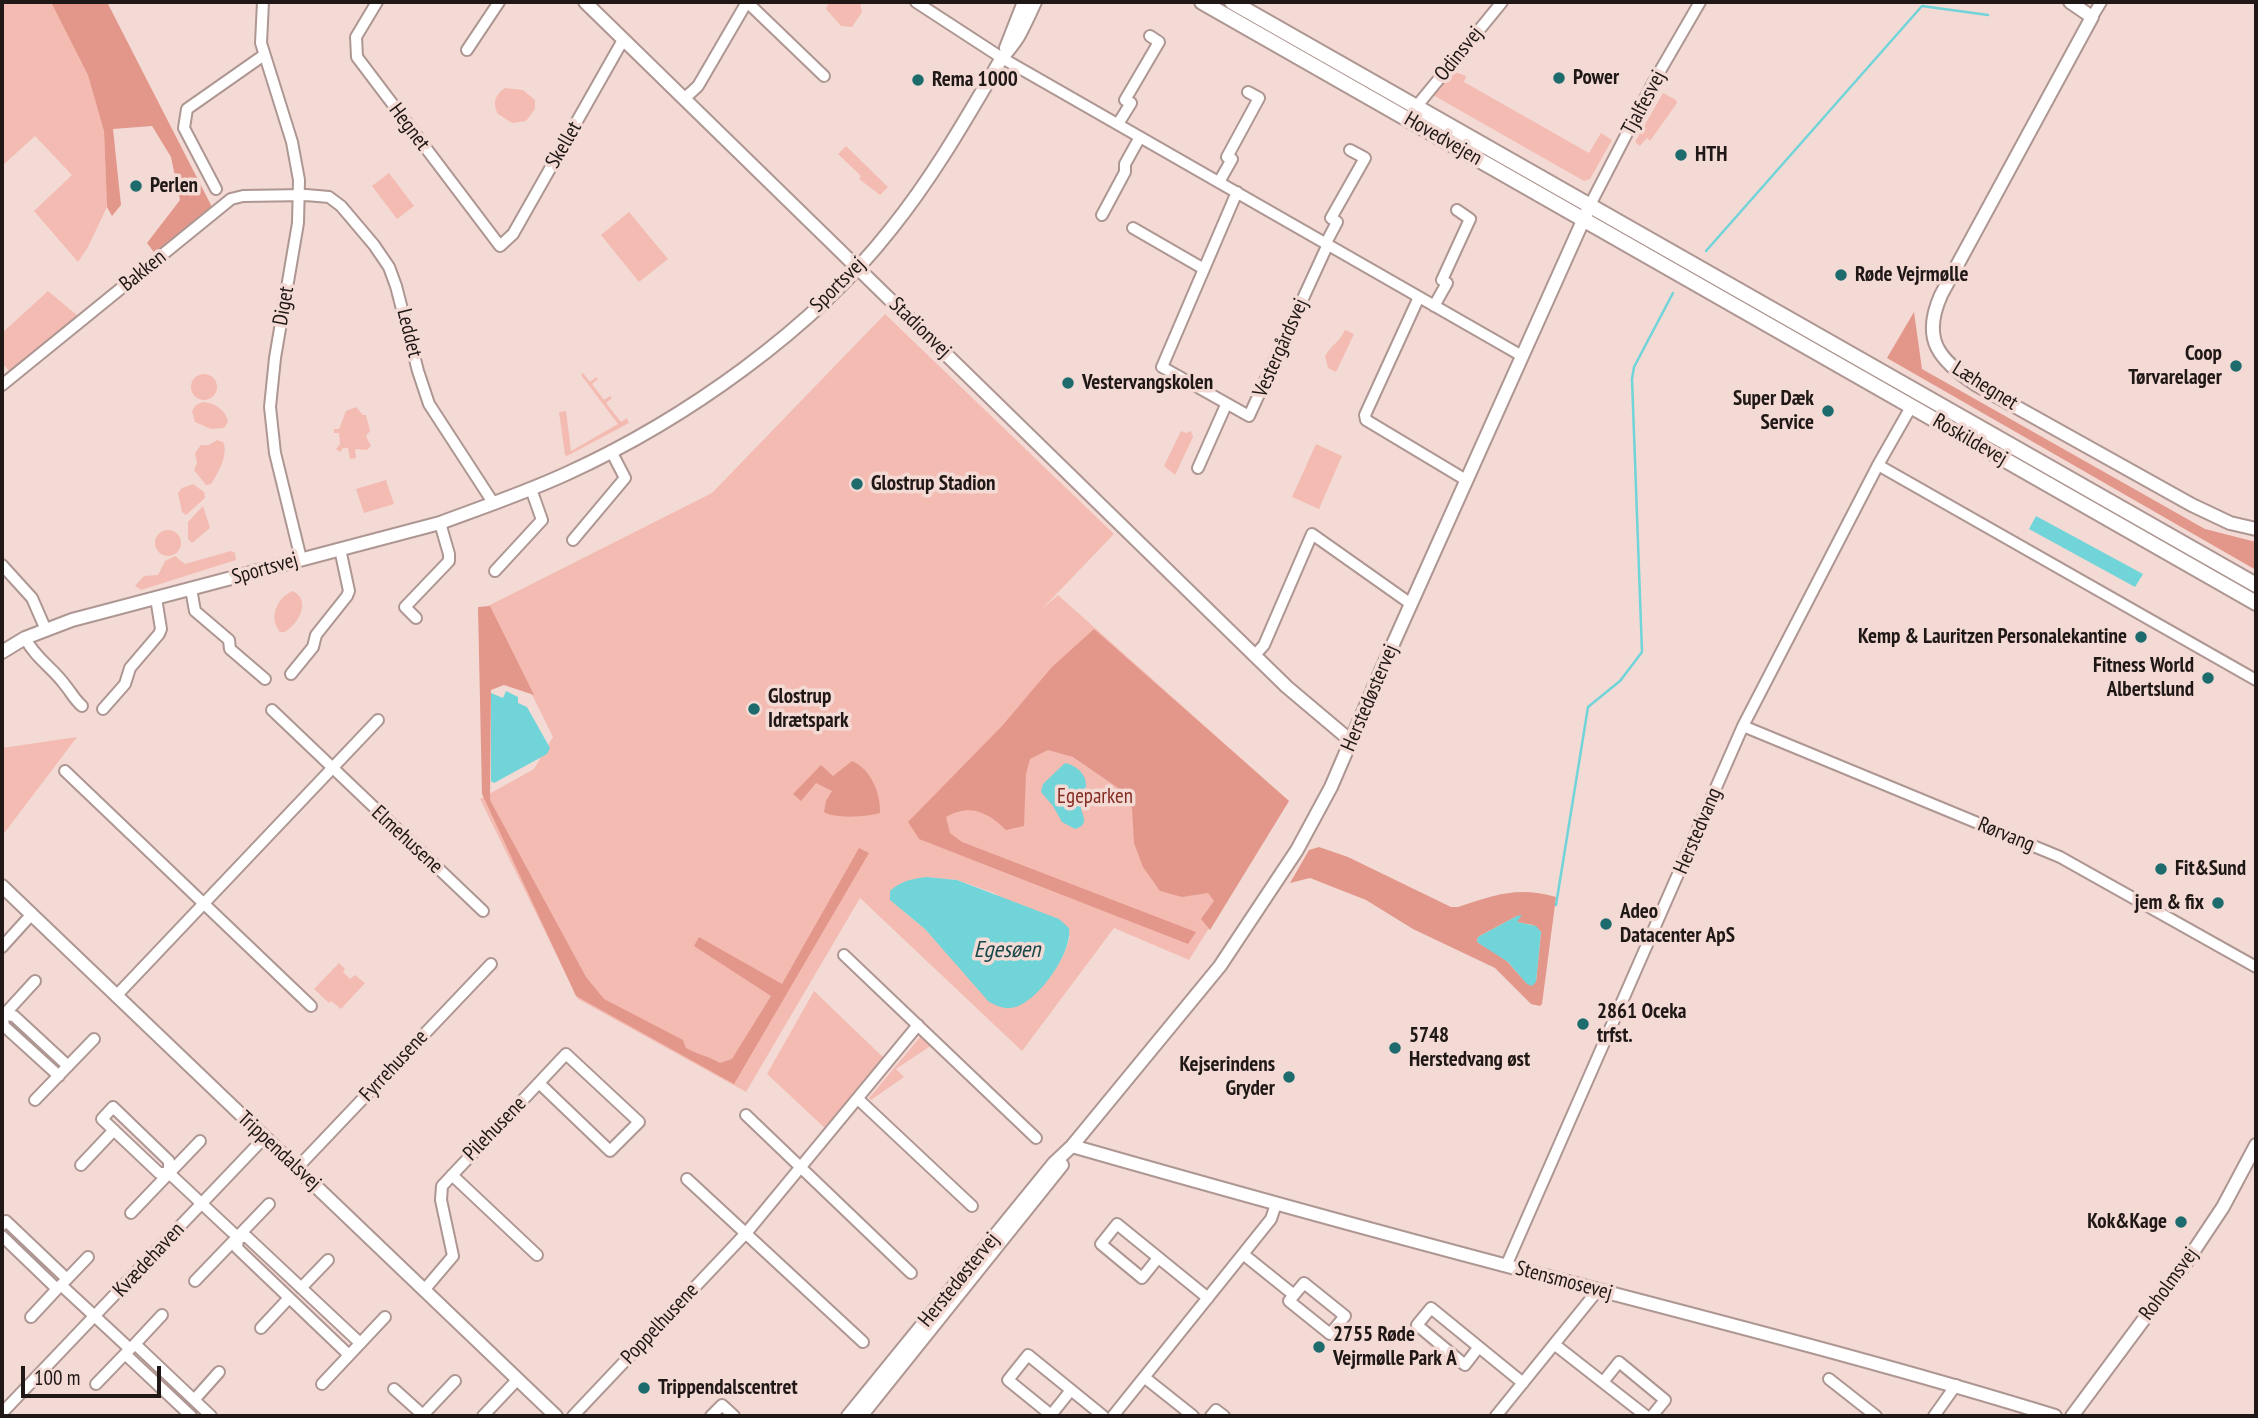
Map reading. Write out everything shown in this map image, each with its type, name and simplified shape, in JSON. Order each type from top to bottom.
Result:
[{"type":"main road","name":"Hovedvejen","points":[[1202,2],[1684,277]]},
{"type":"main road","name":"Hovedvejen","points":[[1232,2],[1694,264]]},
{"type":"main road","name":"Roskildevej","points":[[1694,264],[2256,585]]},
{"type":"main road","name":"Roskildevej","points":[[1684,277],[2256,603]]},
{"type":"street","name":"Diget","points":[[263,2],[260,32],[264,55],[297,165],[298,223],[275,358],[270,407],[275,453],[301,559]]},
{"type":"street","name":"Hegnet","points":[[377,2],[356,37],[357,57],[500,246]]},
{"type":"street","points":[[467,50],[499,2]]},
{"type":"street","name":"Stadionvej","points":[[584,2],[1287,687],[1351,741]]},
{"type":"street","points":[[684,99],[698,86],[747,2],[824,76]]},
{"type":"street","points":[[916,2],[1002,58],[1522,356]]},
{"type":"street","name":"Sportsvej","points":[[1002,58],[1024,2]]},
{"type":"street","name":"Sportsvej","points":[[2,652],[25,638],[90,615],[440,523],[494,504],[569,473],[684,409],[800,323],[857,268],[891,230],[957,136],[1002,58],[1018,37],[1035,2]]},
{"type":"street","name":"Odinsvej","points":[[1416,107],[1502,2]]},
{"type":"street","name":"Tjalfesvej","points":[[1590,205],[1653,83],[1700,2]]},
{"type":"street","points":[[2070,2],[2092,18],[2101,2]]},
{"type":"street","name":"Læhegnet","points":[[2092,18],[1941,295],[1934,310],[1934,342],[1944,360],[1975,384],[2192,505],[2230,523],[2256,529]]},
{"type":"street","points":[[1118,124],[1130,103],[1125,100],[1159,42],[1150,36]]},
{"type":"street","name":"Skellet","points":[[500,246],[513,234],[622,40]]},
{"type":"street","points":[[216,189],[184,128],[187,109],[264,55]]},
{"type":"street","points":[[1219,182],[1232,159],[1227,156],[1259,98],[1248,92]]},
{"type":"street","points":[[1102,215],[1140,137]]},
{"type":"street","name":"Vestergårdsvej","points":[[1237,192],[1162,367],[1249,416],[1337,222],[1331,218],[1365,158],[1350,149]]},
{"type":"street","name":"Bakken","points":[[2,385],[231,199],[243,196],[299,195]]},
{"type":"street","name":"Leddet","points":[[299,195],[325,195],[332,198],[382,256],[396,286],[429,404],[494,504]]},
{"type":"street","name":"Herstedøstervej","points":[[848,1416],[1054,1163],[1072,1146],[1216,971],[1297,850],[1331,787],[1590,205]]},
{"type":"street","points":[[1434,306],[1447,284],[1442,280],[1470,219],[1457,210]]},
{"type":"street","points":[[1133,228],[1204,269]]},
{"type":"street","points":[[1419,297],[1365,415],[1366,419],[1466,480]]},
{"type":"street","points":[[1198,468],[1226,405]]},
{"type":"street","name":"Herstedvang","points":[[1506,1266],[1743,726],[1878,465],[1912,407]]},
{"type":"street","points":[[573,540],[625,478],[611,451]]},
{"type":"street","points":[[1878,465],[2256,680]]},
{"type":"street","points":[[495,571],[542,520],[531,489]]},
{"type":"street","points":[[416,618],[405,607],[449,561],[440,523]]},
{"type":"street","points":[[1255,655],[1264,645],[1312,534],[1411,604]]},
{"type":"street","points":[[291,674],[313,647],[316,635],[348,596],[340,549]]},
{"type":"street","points":[[2,565],[32,598],[46,630]]},
{"type":"street","points":[[191,589],[195,611],[229,640],[230,649],[265,679]]},
{"type":"street","points":[[103,709],[125,684],[130,668],[160,631],[156,598]]},
{"type":"street","points":[[25,638],[33,654],[82,706]]},
{"type":"street","name":"Elmehusene","points":[[272,710],[483,911]]},
{"type":"street","points":[[116,996],[202,902],[378,720]]},
{"type":"street","name":"Rørvang","points":[[1743,726],[2060,857],[2256,967]]},
{"type":"street","points":[[65,771],[311,1006]]},
{"type":"street","name":"Trippendalsvej","points":[[2,886],[264,1138],[300,1164],[428,1285],[517,1380],[556,1416]]},
{"type":"street","points":[[2,947],[32,915]]},
{"type":"street","points":[[844,955],[1036,1138]]},
{"type":"street","name":"Fyrrehusene","points":[[300,1164],[491,964]]},
{"type":"street","points":[[2,1015],[35,981]]},
{"type":"street","points":[[2,1015],[14,1016],[68,1066]]},
{"type":"street","points":[[2,1015],[5,1026],[58,1076]]},
{"type":"street","name":"Poppelhusene","points":[[573,1416],[747,1232],[918,1026]]},
{"type":"street","points":[[35,1100],[94,1039]]},
{"type":"street","name":"Pilehusene","points":[[428,1285],[452,1260],[454,1252],[441,1193],[442,1186],[566,1054],[639,1122],[610,1151],[539,1083]]},
{"type":"street","points":[[858,1099],[972,1206]]},
{"type":"street","points":[[169,1173],[169,1161],[113,1107],[102,1119],[159,1173],[169,1173],[238,1237],[247,1237],[360,1343]]},
{"type":"street","points":[[746,1115],[911,1273]]},
{"type":"street","points":[[81,1165],[114,1130]]},
{"type":"street","name":"Kvædehaven","points":[[2,1413],[264,1138]]},
{"type":"street","points":[[131,1213],[200,1141]]},
{"type":"street","name":"Roholmsvej","points":[[2072,1416],[2185,1264],[2223,1207],[2256,1145]]},
{"type":"street","name":"Herstedøstervej","points":[[861,1416],[1060,1168],[1072,1146]]},
{"type":"street","name":"Stensmosevej","points":[[1072,1146],[1506,1266],[1780,1336],[1956,1385],[2055,1416]]},
{"type":"street","name":"Pilehusene","points":[[452,1175],[537,1255]]},
{"type":"street","points":[[687,1179],[863,1342]]},
{"type":"street","points":[[195,1281],[269,1204]]},
{"type":"street","points":[[1112,1416],[1244,1254],[1270,1219],[1276,1204]]},
{"type":"street","points":[[2,1225],[6,1220],[62,1285]]},
{"type":"street","points":[[1158,1258],[1142,1278],[1101,1244],[1117,1224],[1208,1298]]},
{"type":"street","points":[[2,1236],[211,1416]]},
{"type":"street","points":[[238,1237],[237,1248],[349,1355]]},
{"type":"street","points":[[1244,1254],[1294,1295]]},
{"type":"street","points":[[31,1317],[88,1257]]},
{"type":"street","points":[[301,1288],[328,1259]]},
{"type":"street","points":[[1304,1283],[1345,1316],[1330,1334],[1289,1301],[1294,1295],[1304,1283]]},
{"type":"street","points":[[1496,1416],[1598,1290]]},
{"type":"street","points":[[261,1328],[289,1298]]},
{"type":"street","points":[[1478,1348],[1465,1365],[1417,1325],[1431,1308],[1523,1383]]},
{"type":"street","points":[[96,1384],[162,1315]]},
{"type":"street","points":[[322,1384],[385,1317]]},
{"type":"street","points":[[1554,1344],[1646,1416]]},
{"type":"street","points":[[130,1349],[184,1414]]},
{"type":"street","points":[[1071,1390],[1051,1415],[1008,1380],[1028,1355],[1103,1416]]},
{"type":"street","points":[[1602,1382],[1619,1362],[1665,1400],[1652,1416]]},
{"type":"street","points":[[194,1400],[219,1372]]},
{"type":"street","points":[[1144,1377],[1193,1416]]},
{"type":"street","points":[[1829,1378],[1876,1416]]},
{"type":"street","points":[[483,1416],[517,1380]]},
{"type":"street","points":[[394,1389],[423,1416],[455,1381]]},
{"type":"street","points":[[1934,1416],[1956,1385]]},
{"type":"street","points":[[711,1416],[722,1405],[734,1416]]},
{"type":"street","points":[[1211,1416],[1216,1410],[1224,1416]]},
{"type":"green space","points":[[2,2],[107,2],[104,131],[107,207],[78,262],[34,211],[72,175],[35,136],[2,166]]},
{"type":"green space","points":[[829,2],[860,2],[862,12],[852,27],[841,26],[826,9]]},
{"type":"green space","points":[[1453,71],[1466,76],[1464,82],[1589,153],[1601,133],[1612,140],[1590,179],[1584,181],[1433,95]]},
{"type":"green space","points":[[505,88],[523,90],[535,100],[535,109],[526,121],[512,123],[498,114],[495,100]]},
{"type":"green space","points":[[1663,93],[1677,103],[1650,141],[1647,138],[1640,146],[1635,142]]},
{"type":"green space","points":[[846,146],[888,187],[880,195],[859,179],[861,176],[838,154]]},
{"type":"green space","points":[[389,173],[414,206],[397,219],[372,186]]},
{"type":"green space","points":[[629,212],[668,259],[639,282],[601,235]]},
{"type":"green space","points":[[48,291],[78,316],[11,373],[2,363],[2,333]]},
{"type":"green space","name":"Glostrup Idrætspark","points":[[885,314],[1114,534],[1040,611],[1058,595],[1289,801],[1189,960],[1114,928],[1022,1051],[860,898],[746,1092],[578,999],[480,799],[534,769],[553,737],[488,606],[712,493]],"holes":[[[926,877],[957,880],[994,893],[1070,936],[1062,958],[1049,978],[1032,995],[1012,1008],[979,989],[925,929],[904,912]]]},
{"type":"green space","points":[[1345,330],[1354,334],[1336,372],[1328,368],[1325,356]]},
{"type":"green space","points":[[583,373],[590,382],[596,377],[598,379],[592,384],[604,400],[610,396],[612,398],[606,403],[621,422],[627,418],[629,423],[567,456],[559,412],[566,411],[571,451],[618,424],[581,375]]},
{"type":"green space","points":[[204,374],[213,378],[217,387],[213,396],[204,400],[195,396],[191,387],[195,378]]},
{"type":"green space","points":[[203,402],[222,411],[228,422],[224,428],[211,429],[195,422],[192,411],[196,405]]},
{"type":"green space","points":[[356,407],[366,415],[370,431],[366,436],[371,446],[367,450],[355,449],[356,458],[350,459],[348,448],[343,448],[340,452],[336,449],[340,444],[339,433],[334,433],[334,429],[339,429],[346,411]]},
{"type":"green space","points":[[1181,431],[1191,431],[1193,437],[1175,475],[1164,466]]},
{"type":"green space","points":[[217,440],[223,442],[224,457],[214,480],[206,485],[194,470],[197,463],[195,453],[201,445],[209,445]]},
{"type":"green space","points":[[1316,444],[1342,456],[1319,509],[1292,497]]},
{"type":"green space","points":[[386,480],[394,504],[364,513],[356,489]]},
{"type":"green space","points":[[193,484],[204,492],[205,498],[186,515],[182,512],[178,493],[182,488]]},
{"type":"green space","points":[[203,506],[210,528],[192,543],[188,539],[188,522]]},
{"type":"green space","points":[[168,530],[178,533],[181,543],[178,553],[168,556],[158,553],[155,543],[158,533]]},
{"type":"green space","points":[[231,551],[235,553],[236,560],[141,590],[135,586],[144,576],[158,575],[165,561],[175,556],[185,564]]},
{"type":"green space","points":[[293,591],[302,600],[301,612],[290,628],[280,632],[275,621],[276,608],[287,594]]},
{"type":"green space","points":[[77,737],[2,836],[2,748]]},
{"type":"green space","points":[[339,963],[350,979],[355,975],[365,983],[341,1009],[331,1001],[329,1003],[314,989]]},
{"type":"green space","points":[[814,991],[885,1059],[827,1130],[767,1074]]},
{"type":"green space","points":[[921,1036],[932,1045],[896,1069],[904,1077],[871,1100],[869,1098]]},
{"type":"shaded area","points":[[51,2],[107,2],[212,207],[156,255],[147,243],[180,200],[171,157],[152,126],[113,129],[121,205],[112,216],[107,207],[104,131],[88,75]]},
{"type":"shaded area","points":[[1914,312],[1922,369],[2205,529],[2256,542],[2256,570],[1887,358]]},
{"type":"shaded area","points":[[490,606],[534,695],[504,685],[491,690],[490,800],[586,977],[604,999],[683,1040],[686,1048],[690,1050],[720,1063],[732,1059],[771,996],[694,946],[699,937],[782,984],[859,848],[869,853],[734,1084],[576,996],[482,794],[478,607]]},
{"type":"shaded area","points":[[1094,629],[1289,801],[1210,930],[1201,919],[1214,901],[1208,893],[1182,897],[1160,891],[1143,867],[1134,843],[1132,808],[1118,788],[1073,757],[1048,750],[1030,759],[1026,774],[1024,826],[1006,830],[985,814],[971,810],[946,817],[950,833],[962,842],[1196,932],[1188,944],[919,839],[908,822],[1002,726],[1052,667]]},
{"type":"shaded area","points":[[852,761],[865,770],[874,783],[880,813],[851,817],[824,812],[832,791],[816,783],[801,801],[793,794],[821,765],[833,776]]},
{"type":"shaded area","points":[[1319,847],[1348,857],[1451,907],[1506,893],[1530,892],[1556,897],[1542,1004],[1531,1004],[1495,968],[1413,929],[1366,900],[1310,878],[1290,883],[1309,850]],"holes":[[[1517,916],[1516,922],[1533,925],[1541,932],[1536,982],[1520,976],[1505,959],[1477,942],[1478,937]]]},
{"type":"water","points":[[2036,516],[2143,574],[2135,587],[2029,529]]},
{"type":"water","points":[[506,691],[518,697],[518,703],[527,707],[550,748],[547,754],[494,783],[491,781],[491,693],[503,698]]},
{"type":"water","points":[[1065,763],[1080,771],[1086,782],[1080,802],[1084,821],[1075,829],[1062,822],[1041,792],[1043,784]]},
{"type":"water","name":"Egesøen","points":[[926,877],[957,880],[1059,919],[1069,928],[1065,951],[1041,989],[1030,999],[1010,1008],[989,1002],[925,929],[890,900],[890,891],[898,885]]},
{"type":"water","points":[[1522,915],[1517,922],[1536,926],[1541,932],[1536,982],[1532,986],[1527,984],[1508,962],[1477,942],[1478,937]]},
{"type":"waterway","points":[[1706,251],[1922,6],[1988,15]]},
{"type":"waterway","points":[[1556,905],[1588,707],[1620,681],[1642,652],[1632,379],[1634,367],[1673,293]]},
{"type":"place","name":"Power","points":[[1559,78]]},
{"type":"place","name":"Rema 1000","points":[[918,80]]},
{"type":"place","name":"HTH","points":[[1681,155]]},
{"type":"place","name":"Perlen","points":[[136,186]]},
{"type":"place","name":"Røde Vejrmølle","points":[[1841,275]]},
{"type":"place","name":"Coop Tørvarelager","points":[[2236,366]]},
{"type":"place","name":"Vestervangskolen","points":[[1068,383]]},
{"type":"place","name":"Super Dæk Service","points":[[1828,411]]},
{"type":"place","name":"Glostrup Stadion","points":[[857,484]]},
{"type":"place","name":"Kemp & Lauritzen Personalekantine","points":[[2141,637]]},
{"type":"place","name":"Fitness World Albertslund","points":[[2208,678]]},
{"type":"place","name":"Glostrup Idrætspark","points":[[754,709]]},
{"type":"place","name":"Fit&Sund","points":[[2161,869]]},
{"type":"place","name":"jem & fix","points":[[2218,903]]},
{"type":"place","name":"Adeo Datacenter ApS","points":[[1606,924]]},
{"type":"place","name":"2861 Oceka trfst.","points":[[1583,1024]]},
{"type":"place","name":"5748 Herstedvang øst","points":[[1395,1048]]},
{"type":"place","name":"Kejserindens Gryder","points":[[1289,1077]]},
{"type":"place","name":"Kok&Kage","points":[[2181,1222]]},
{"type":"place","name":"2755 Røde Vejrmølle Park A","points":[[1319,1347]]},
{"type":"place","name":"Trippendalscentret","points":[[644,1388]]},
{"type":"park label","name":"Egeparken","points":[[1095,797]]}]
